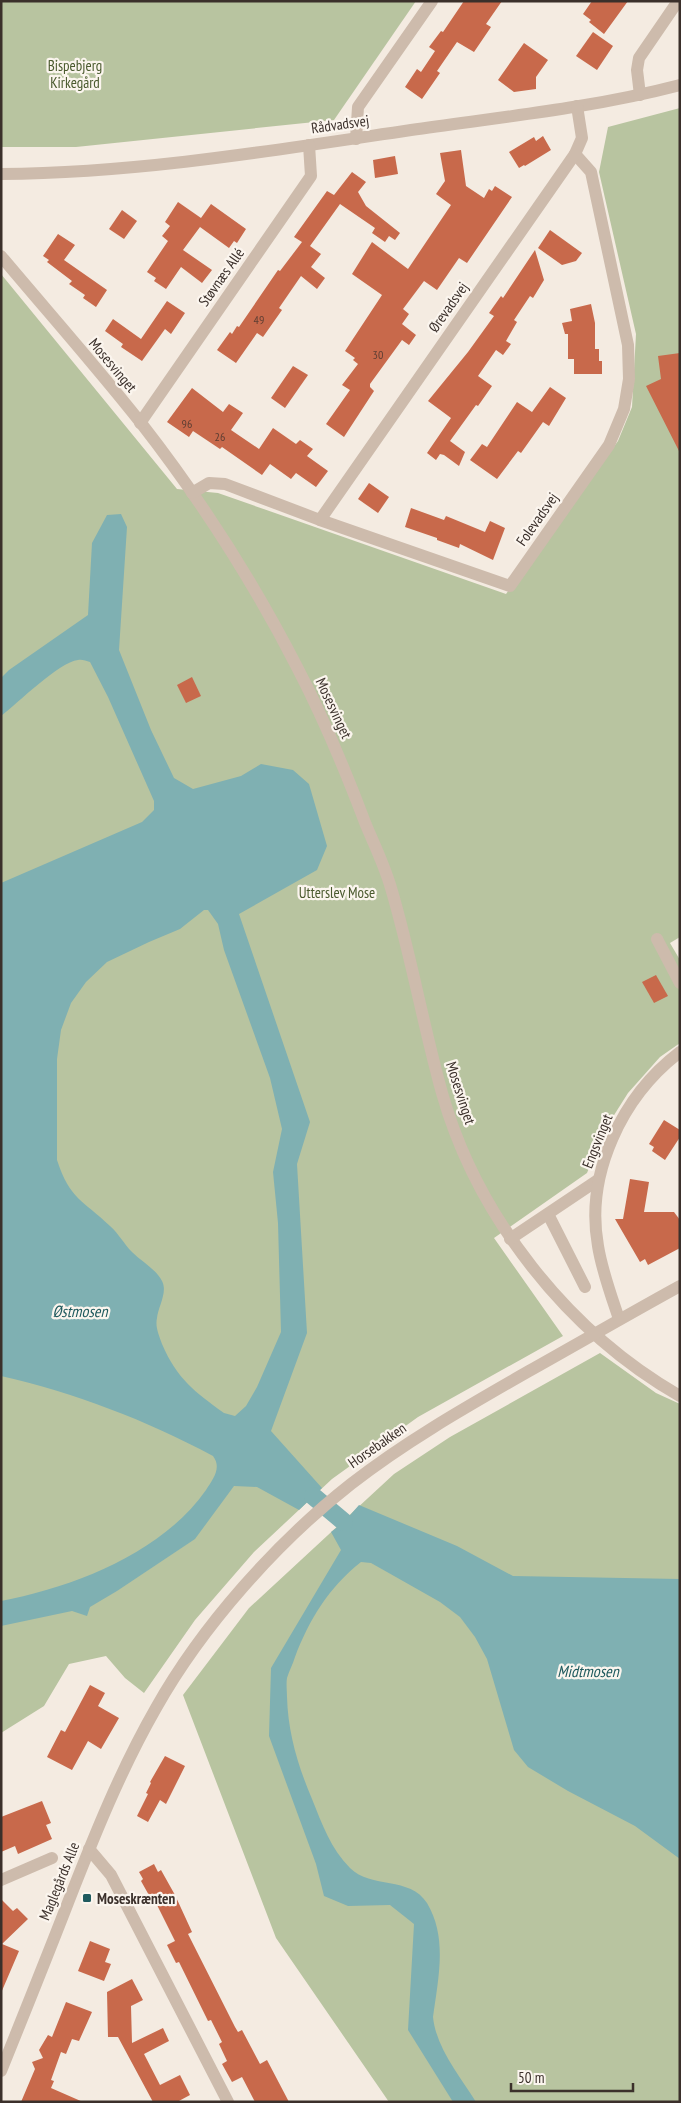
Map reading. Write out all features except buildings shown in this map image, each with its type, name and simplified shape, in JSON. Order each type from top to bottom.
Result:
[{"type":"street","points":[[356,139],[358,107],[432,1]]},
{"type":"street","points":[[640,95],[637,70],[639,58],[678,1]]},
{"type":"street","name":"Rådvadsvej","points":[[1,174],[148,166],[356,139],[577,106],[640,95],[680,85]]},
{"type":"street","name":"Ørevadsvej","points":[[320,520],[575,154],[582,138],[577,106]]},
{"type":"street","name":"Støvnæs Allé","points":[[140,423],[311,176],[309,145]]},
{"type":"street","name":"Folevadsvej","points":[[192,493],[209,483],[225,484],[320,520],[510,586],[609,445],[624,410],[629,379],[628,345],[591,172],[575,154]]},
{"type":"street","name":"Mosesvinget","points":[[1,256],[140,423],[192,493],[261,600],[299,670],[346,771],[390,886],[443,1096],[465,1153],[510,1239],[553,1291],[594,1333],[648,1376],[680,1396]]},
{"type":"street","points":[[658,939],[680,983]]},
{"type":"street","name":"Engsvinget","points":[[619,1319],[605,1278],[598,1246],[596,1217],[598,1180],[611,1142],[628,1109],[648,1080],[680,1052]]},
{"type":"street","points":[[510,1239],[598,1180]]},
{"type":"street","points":[[548,1214],[585,1287]]},
{"type":"street","name":"Horsebakken","points":[[157,1707],[185,1662],[216,1620],[256,1572],[301,1528],[350,1485],[456,1412],[680,1286]]},
{"type":"street","name":"Maglegårds Alle","points":[[1,2071],[116,1785],[157,1707]]},
{"type":"street","points":[[89,1849],[111,1874],[228,2102]]},
{"type":"street","points":[[1,1880],[52,1858]]},
{"type":"green space","name":"Bispebjerg Kirkegård","points":[[1,1],[416,1],[334,120],[76,147],[1,147]]},
{"type":"green space","name":"Utterslev Mose","points":[[680,108],[680,937],[670,943],[680,960],[680,1043],[660,1057],[628,1093],[604,1131],[587,1173],[494,1238],[563,1336],[418,1417],[332,1479],[254,1552],[195,1620],[144,1693],[125,1678],[106,1656],[69,1664],[44,1706],[1,1733],[1,274],[177,489],[218,493],[506,594],[618,441],[632,407],[636,334],[599,172],[608,127]]},
{"type":"green space","points":[[600,1353],[656,1393],[680,1404],[680,2102],[389,2102],[276,1938],[183,1695],[249,1608],[394,1474],[450,1437]]},
{"type":"water","name":"Østmosen","points":[[121,514],[127,527],[119,650],[151,730],[174,778],[193,789],[241,776],[261,764],[293,770],[309,784],[327,846],[317,870],[239,914],[310,1122],[297,1164],[307,1333],[271,1431],[322,1488],[299,1510],[257,1487],[234,1486],[195,1539],[90,1607],[87,1616],[72,1611],[1,1626],[1,1601],[58,1587],[86,1576],[114,1564],[166,1532],[188,1512],[206,1490],[214,1478],[217,1469],[216,1460],[213,1456],[136,1419],[83,1399],[1,1376],[1,883],[142,822],[154,810],[154,801],[108,697],[90,662],[78,660],[60,668],[1,716],[1,678],[9,670],[88,615],[92,543],[107,515]],"holes":[[[204,910],[208,910],[218,924],[224,950],[270,1078],[282,1129],[273,1172],[278,1223],[281,1332],[257,1387],[246,1406],[235,1416],[224,1413],[204,1398],[188,1384],[174,1367],[162,1344],[157,1328],[158,1314],[164,1290],[162,1281],[153,1269],[132,1252],[101,1217],[72,1192],[57,1160],[57,1059],[61,1030],[71,1003],[86,982],[107,962],[180,929]]]},
{"type":"water","name":"Midtmosen","points":[[359,1505],[457,1546],[513,1576],[680,1579],[680,1859],[635,1826],[568,1791],[528,1767],[514,1750],[487,1659],[475,1637],[460,1617],[440,1602],[371,1563],[361,1562],[339,1582],[321,1605],[307,1630],[287,1678],[289,1723],[298,1762],[323,1827],[337,1853],[350,1868],[368,1879],[411,1889],[427,1903],[433,1916],[438,1930],[440,1959],[433,2017],[435,2028],[444,2051],[476,2102],[453,2102],[408,2030],[414,1924],[390,1905],[348,1906],[324,1896],[316,1864],[269,1736],[271,1668],[341,1550],[331,1532],[344,1522]]},
{"type":"waterway","points":[[313,1496],[344,1522]]},
{"type":"place","name":"Moseskrænten","points":[[87,1898]]}]
